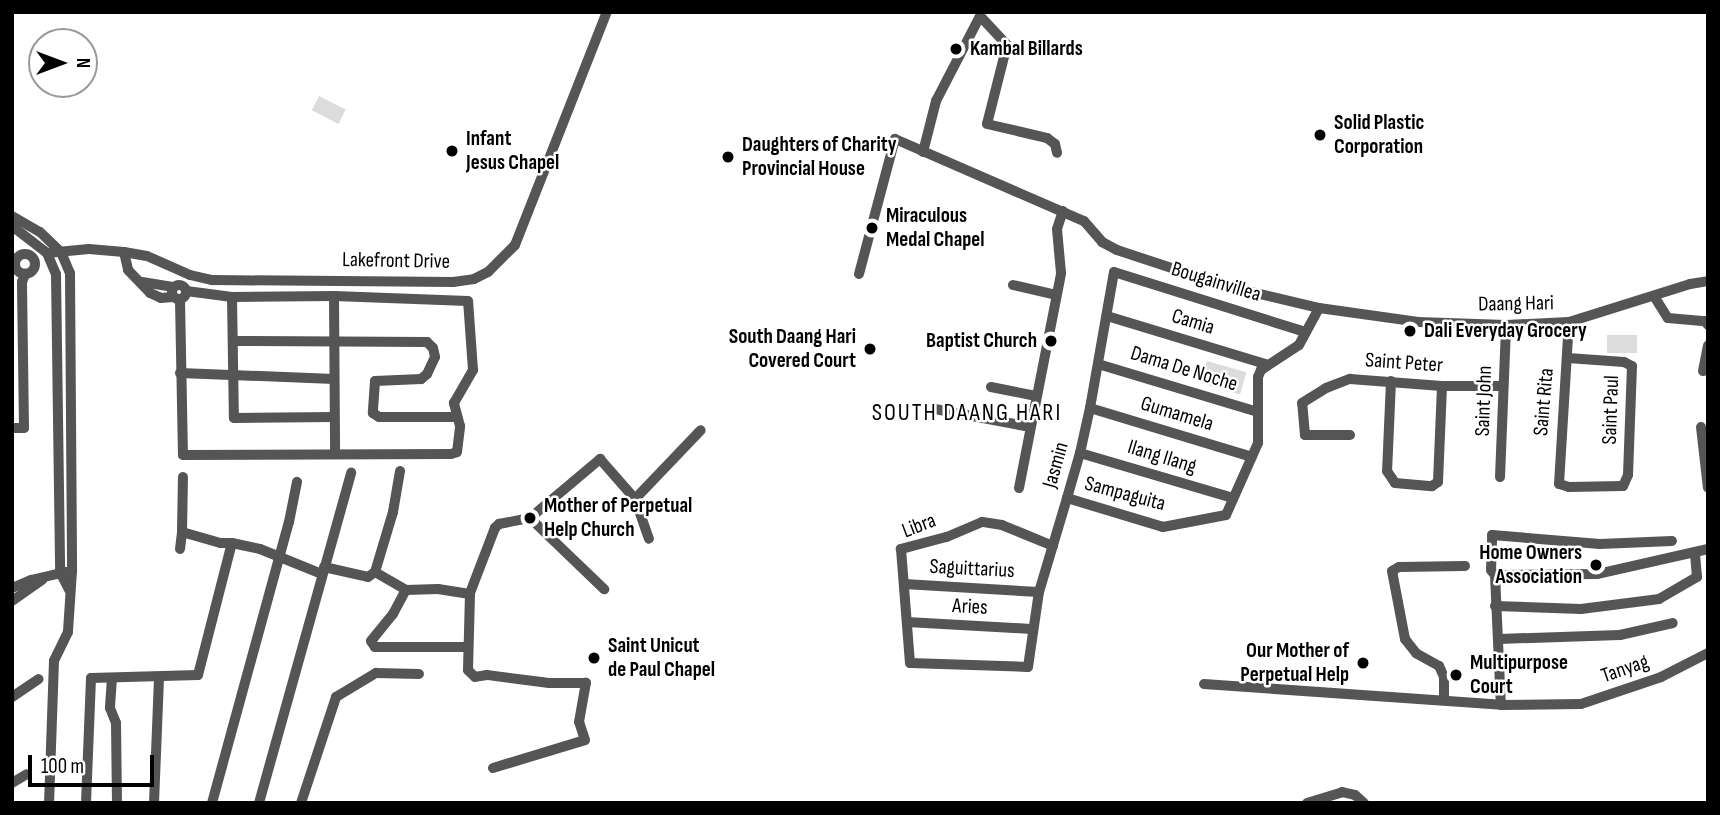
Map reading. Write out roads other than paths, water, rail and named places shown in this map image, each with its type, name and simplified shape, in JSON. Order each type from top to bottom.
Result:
[{"type":"street","name":"Lakefront Drive","points":[[47,253],[103,249],[124,252],[147,256],[190,275],[212,280],[453,282],[474,279],[488,272],[515,245],[607,12]]},
{"type":"street","points":[[923,152],[936,101],[979,16],[986,16],[1007,45],[987,124],[1047,138],[1055,144],[1057,153]]},
{"type":"street","name":"Daang Hari","points":[[859,274],[895,139],[1084,221],[1102,242],[1118,250],[1226,286],[1319,308],[1418,322],[1506,325],[1569,322],[1690,284],[1708,281]]},
{"type":"street","points":[[1018,488],[1056,295],[1061,262],[1057,229],[1063,211]]},
{"type":"street","points":[[12,216],[40,232],[61,252],[70,272],[66,572]]},
{"type":"street","points":[[12,226],[47,253],[56,274],[66,572],[69,590],[68,632],[54,661],[50,803]]},
{"type":"street","points":[[12,293],[36,263],[30,254],[16,251]]},
{"type":"street","points":[[124,252],[128,270],[142,282],[178,294],[468,300],[473,370],[455,398],[460,446],[450,454],[183,455],[178,294]]},
{"type":"street","name":"Jasmin","points":[[1028,667],[1031,629],[1039,592],[1080,453],[1090,408],[1114,272]]},
{"type":"street","name":"Bougainvillea","points":[[1114,272],[1306,332]]},
{"type":"street","points":[[12,428],[24,428],[18,393],[23,278]]},
{"type":"street","points":[[1013,285],[1056,295]]},
{"type":"street","points":[[334,296],[335,454]]},
{"type":"street","points":[[1654,296],[1668,318],[1705,321],[1708,325]]},
{"type":"street","points":[[232,297],[234,418],[334,417]]},
{"type":"street","points":[[1268,365],[1299,345],[1319,308]]},
{"type":"street","name":"Camia","points":[[1107,316],[1268,365]]},
{"type":"street","name":"Saint Rita","points":[[1559,484],[1569,322]]},
{"type":"street","name":"Saint John","points":[[1500,477],[1506,325]]},
{"type":"street","points":[[233,341],[426,342],[433,348],[435,357],[427,374],[421,379],[375,381],[373,413],[379,417],[457,417]]},
{"type":"street","points":[[1703,371],[1708,345]]},
{"type":"street","name":"Saint Paul","points":[[1559,484],[1569,487],[1619,486],[1625,485],[1627,480],[1632,366],[1624,362],[1567,358]]},
{"type":"street","name":"Dama De Noche","points":[[1098,364],[1258,412]]},
{"type":"street","name":"Sampaguita","points":[[1067,498],[1163,527],[1226,515],[1258,443],[1258,377],[1268,365]]},
{"type":"street","points":[[180,373],[334,379]]},
{"type":"street","name":"Saint Peter","points":[[1350,435],[1305,435],[1302,403],[1326,388],[1350,379],[1442,386],[1503,386]]},
{"type":"street","points":[[1391,381],[1387,471],[1395,483],[1432,486],[1438,482],[1442,386]]},
{"type":"street","points":[[991,387],[1036,396]]},
{"type":"street","name":"Gumamela","points":[[1090,408],[1252,457]]},
{"type":"street","points":[[935,409],[1030,427]]},
{"type":"street","points":[[1701,427],[1708,488]]},
{"type":"street","points":[[635,499],[701,430]]},
{"type":"street","name":"Ilang Ilang","points":[[1080,453],[1233,498]]},
{"type":"street","points":[[493,768],[584,740],[579,722],[586,683],[549,683],[487,675],[475,677],[468,670],[470,594],[495,528],[499,524],[530,518],[600,459],[635,499],[649,539]]},
{"type":"street","points":[[182,532],[220,543],[232,543],[323,570],[368,577],[375,572],[393,512],[400,471]]},
{"type":"street","points":[[259,803],[351,473]]},
{"type":"street","points":[[180,549],[183,477]]},
{"type":"street","points":[[212,803],[297,482]]},
{"type":"street","points":[[530,518],[604,589]]},
{"type":"street","name":"Libra","points":[[1028,667],[910,663],[901,549],[946,537],[982,522],[1002,525],[1053,546]]},
{"type":"street","points":[[1504,705],[1495,606],[1495,575],[1491,570],[1492,535],[1588,544],[1672,541]]},
{"type":"street","points":[[86,803],[91,678],[198,675],[232,543]]},
{"type":"street","points":[[1495,575],[1597,574],[1708,549]]},
{"type":"street","points":[[1495,606],[1581,609],[1659,600],[1697,576],[1695,553]]},
{"type":"street","points":[[1444,699],[1444,677],[1439,666],[1416,653],[1405,639],[1392,571],[1399,567],[1465,566]]},
{"type":"street","points":[[12,601],[42,580],[66,572]]},
{"type":"street","points":[[375,572],[406,590],[438,589],[470,594]]},
{"type":"street","points":[[12,588],[32,580],[42,580]]},
{"type":"street","name":"Saguittarius","points":[[904,584],[1039,592]]},
{"type":"street","points":[[406,590],[393,614],[371,641],[372,645],[393,648],[468,647]]},
{"type":"street","name":"Aries","points":[[907,622],[1031,629]]},
{"type":"street","points":[[1499,639],[1620,635],[1673,623]]},
{"type":"street","name":"Tanyag","points":[[1205,684],[1504,705],[1581,704],[1661,677],[1708,653]]},
{"type":"street","points":[[301,803],[336,697],[376,674],[419,674]]},
{"type":"street","points":[[154,803],[159,677]]},
{"type":"street","points":[[112,678],[110,714],[117,723],[117,803]]},
{"type":"street","points":[[12,697],[39,679]]},
{"type":"street","points":[[12,783],[27,774]]},
{"type":"street","points":[[1307,803],[1342,792],[1355,795],[1364,803]]},
{"type":"place","name":"Kambal Billards","points":[[956,49]]},
{"type":"place","name":"Solid Plastic Corporation","points":[[1320,135]]},
{"type":"place","name":"Infant Jesus Chapel","points":[[452,151]]},
{"type":"place","name":"Daughters of Charity Provincial House","points":[[728,157]]},
{"type":"place","name":"Miraculous Medal Chapel","points":[[872,228]]},
{"type":"place","name":"Dali Everyday Grocery","points":[[1410,331]]},
{"type":"place","name":"Baptist Church","points":[[1051,341]]},
{"type":"place","name":"South Daang Hari Covered Court","points":[[870,349]]},
{"type":"place","name":"Mother of Perpetual Help Church","points":[[530,518]]},
{"type":"place","name":"Home Owners Association","points":[[1596,565]]},
{"type":"place","name":"Saint Unicut de Paul Chapel","points":[[594,658]]},
{"type":"place","name":"Our Mother of Perpetual Help","points":[[1363,663]]},
{"type":"place","name":"Multipurpose Court","points":[[1456,675]]},
{"type":"district","name":"SOUTH DAANG HARI","points":[[967,413]]}]
